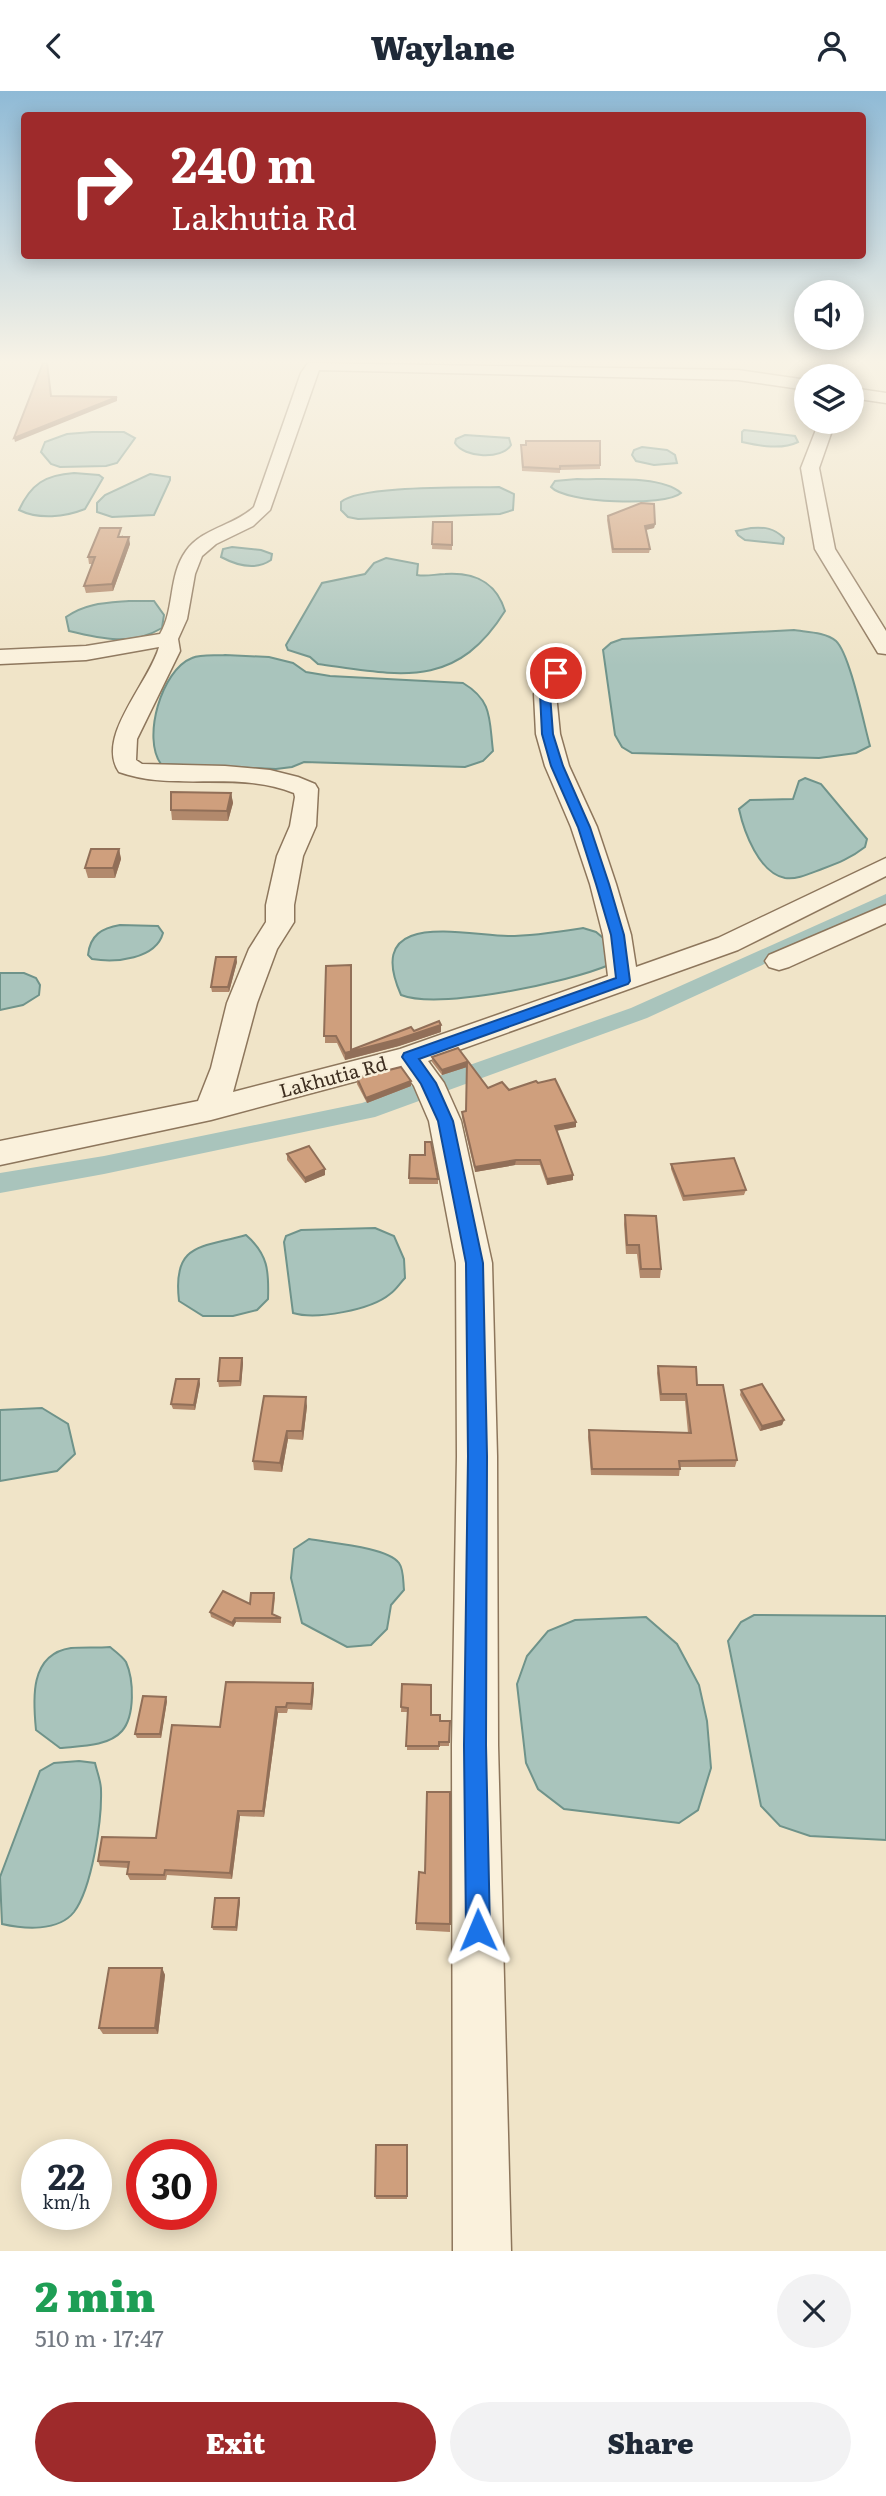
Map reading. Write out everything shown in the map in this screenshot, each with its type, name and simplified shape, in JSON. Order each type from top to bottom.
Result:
[{"type":"street","points":[[211,1108],[226,1068],[242,1003],[263,949],[280,922],[280,905],[290,856],[303,826],[306,789],[289,782],[248,776],[139,771],[128,767],[124,760],[125,739],[169,651],[167,639],[176,623],[194,554],[210,540],[262,509],[280,464]]},
{"type":"street","points":[[812,464],[810,468],[825,549],[886,648]]},
{"type":"street","points":[[0,657],[86,653],[167,639]]},
{"type":"street","points":[[556,673],[545,694],[548,734],[557,766],[584,827],[603,884],[617,935],[623,981]]},
{"type":"street","name":"Lakhutia Rd","points":[[0,1153],[211,1108],[409,1057],[728,943],[886,866]]},
{"type":"street","points":[[779,961],[886,913]]},
{"type":"street","points":[[409,1057],[428,1083],[445,1121],[474,1263],[477,1456],[475,1745],[482,2251]]},
{"type":"water","points":[[51,464],[114,464],[60,467]]},
{"type":"water","points":[[74,473],[99,475],[103,478],[85,509],[52,516],[19,510],[34,487],[55,476]]},
{"type":"water","points":[[150,474],[170,477],[154,515],[112,517],[97,512],[97,503],[105,495]]},
{"type":"water","points":[[555,481],[646,481],[672,487],[681,493],[656,500],[615,501],[575,497],[551,487]]},
{"type":"water","points":[[499,487],[514,494],[513,510],[500,514],[358,519],[348,517],[341,510],[341,502],[369,493]]},
{"type":"water","points":[[751,528],[773,530],[784,538],[783,544],[745,540],[736,531]]},
{"type":"water","points":[[232,547],[261,550],[272,554],[271,560],[246,566],[221,557],[223,549]]},
{"type":"water","points":[[386,558],[418,564],[417,575],[456,574],[475,577],[490,586],[505,611],[486,637],[466,655],[445,666],[423,672],[374,672],[318,664],[310,657],[288,650],[286,645],[322,583],[365,574],[374,563]]},
{"type":"water","points":[[154,601],[164,615],[162,628],[151,634],[128,639],[69,631],[66,617],[73,612],[96,605]]},
{"type":"water","points":[[794,630],[827,636],[841,648],[851,674],[870,746],[856,753],[819,758],[632,753],[622,747],[615,735],[603,650],[611,643],[622,639]]},
{"type":"water","points":[[225,655],[269,657],[293,663],[306,672],[330,676],[463,683],[485,704],[490,720],[493,751],[483,761],[465,767],[304,762],[276,769],[161,764],[153,739],[154,723],[171,676],[192,658]]},
{"type":"water","points":[[805,778],[821,784],[867,839],[865,847],[844,860],[804,876],[785,878],[776,875],[760,860],[749,840],[739,809],[750,800],[793,799],[799,781]]},
{"type":"water","points":[[120,925],[158,926],[163,933],[159,942],[144,954],[123,959],[92,959],[88,955],[94,938],[108,928]]},
{"type":"water","points":[[583,928],[596,932],[608,942],[609,965],[536,986],[473,997],[419,999],[401,995],[393,968],[395,949],[406,938],[423,933],[518,936]]},
{"type":"water","points":[[0,973],[24,973],[36,978],[40,985],[39,995],[23,1005],[0,1010]]},
{"type":"water","points":[[375,1228],[394,1236],[404,1259],[405,1278],[394,1291],[381,1300],[357,1309],[315,1315],[293,1313],[284,1242],[286,1236],[301,1230]]},
{"type":"water","points":[[246,1235],[259,1249],[266,1264],[268,1299],[257,1310],[233,1316],[203,1316],[179,1301],[180,1268],[193,1251]]},
{"type":"water","points":[[42,1408],[68,1424],[75,1454],[57,1471],[0,1481],[0,1410]]},
{"type":"water","points":[[309,1539],[371,1549],[399,1563],[403,1573],[404,1590],[391,1605],[387,1629],[371,1645],[347,1647],[302,1623],[291,1578],[294,1549]]},
{"type":"water","points":[[754,1615],[886,1616],[886,1840],[810,1836],[780,1826],[761,1806],[728,1641],[741,1622]]},
{"type":"water","points":[[646,1617],[677,1644],[699,1685],[707,1721],[711,1768],[698,1810],[679,1823],[564,1809],[538,1789],[526,1763],[517,1684],[527,1656],[548,1631],[575,1620]]},
{"type":"water","points":[[110,1647],[126,1662],[131,1678],[132,1698],[126,1724],[122,1731],[109,1740],[93,1745],[60,1748],[36,1730],[35,1692],[41,1669],[47,1659],[57,1652],[71,1648]]},
{"type":"water","points":[[54,1763],[95,1763],[101,1790],[95,1853],[80,1901],[67,1918],[50,1926],[30,1928],[2,1924],[0,1877],[40,1771]]},
{"type":"building","points":[[523,464],[600,464],[560,466],[560,469],[523,467]]},
{"type":"building","points":[[641,503],[654,504],[655,524],[645,526],[650,549],[613,549],[608,516]]},
{"type":"building","points":[[433,522],[452,522],[452,545],[432,544]]},
{"type":"building","points":[[100,528],[121,528],[118,537],[129,537],[112,584],[84,586],[95,557],[88,557]]},
{"type":"building","points":[[171,792],[231,793],[227,811],[171,810]]},
{"type":"building","points":[[91,849],[119,849],[113,868],[85,868]]},
{"type":"building","points":[[216,957],[236,957],[228,987],[211,987]]},
{"type":"building","points":[[351,965],[351,1050],[411,1027],[414,1031],[439,1021],[441,1025],[345,1053],[336,1036],[324,1036],[326,966]]},
{"type":"building","points":[[458,1048],[488,1088],[502,1082],[509,1090],[536,1081],[538,1083],[555,1079],[576,1122],[555,1126],[573,1175],[547,1179],[540,1160],[516,1160],[475,1167],[462,1112],[466,1111],[467,1062],[442,1070],[432,1057]]},
{"type":"building","points":[[401,1067],[411,1081],[366,1098],[357,1078]]},
{"type":"building","points":[[425,1142],[431,1142],[438,1179],[409,1178],[410,1155],[425,1155]]},
{"type":"building","points":[[309,1146],[325,1169],[305,1178],[287,1154]]},
{"type":"building","points":[[734,1158],[746,1190],[684,1196],[671,1164]]},
{"type":"building","points":[[625,1215],[656,1216],[661,1269],[641,1269],[639,1245],[627,1245]]},
{"type":"building","points":[[220,1358],[242,1358],[240,1381],[218,1381]]},
{"type":"building","points":[[658,1366],[696,1367],[697,1385],[723,1385],[737,1460],[679,1461],[680,1469],[592,1469],[589,1430],[691,1433],[686,1394],[661,1394]]},
{"type":"building","points":[[176,1379],[199,1379],[194,1405],[171,1404]]},
{"type":"building","points":[[762,1384],[784,1420],[762,1426],[741,1390]]},
{"type":"building","points":[[264,1396],[306,1397],[302,1431],[287,1431],[280,1463],[253,1461]]},
{"type":"building","points":[[223,1591],[250,1604],[251,1593],[274,1593],[272,1614],[281,1618],[235,1618],[232,1623],[210,1612]]},
{"type":"building","points":[[226,1682],[313,1683],[311,1704],[287,1703],[286,1707],[276,1707],[263,1811],[238,1811],[230,1873],[165,1870],[164,1875],[127,1874],[129,1862],[98,1861],[102,1837],[156,1838],[172,1725],[220,1727]]},
{"type":"building","points":[[402,1684],[431,1685],[431,1715],[440,1715],[440,1721],[450,1721],[449,1742],[439,1742],[439,1746],[406,1746],[408,1708],[401,1707]]},
{"type":"building","points":[[143,1696],[166,1697],[160,1734],[135,1734]]},
{"type":"building","points":[[427,1792],[450,1792],[450,1924],[416,1923],[419,1872],[425,1873]]},
{"type":"building","points":[[215,1898],[239,1898],[236,1927],[212,1927]]},
{"type":"building","points":[[109,1968],[162,1968],[155,2028],[99,2028]]},
{"type":"building","points":[[376,2145],[407,2145],[407,2196],[375,2196]]},
{"type":"waterway","points":[[0,1183],[104,1165],[366,1111],[639,1013],[886,900]]},
{"type":"route","points":[[478,1930],[474,1263],[445,1121],[428,1083],[409,1057],[623,981],[617,935],[603,884],[584,827],[557,766],[548,734],[545,694],[556,673]]}]
